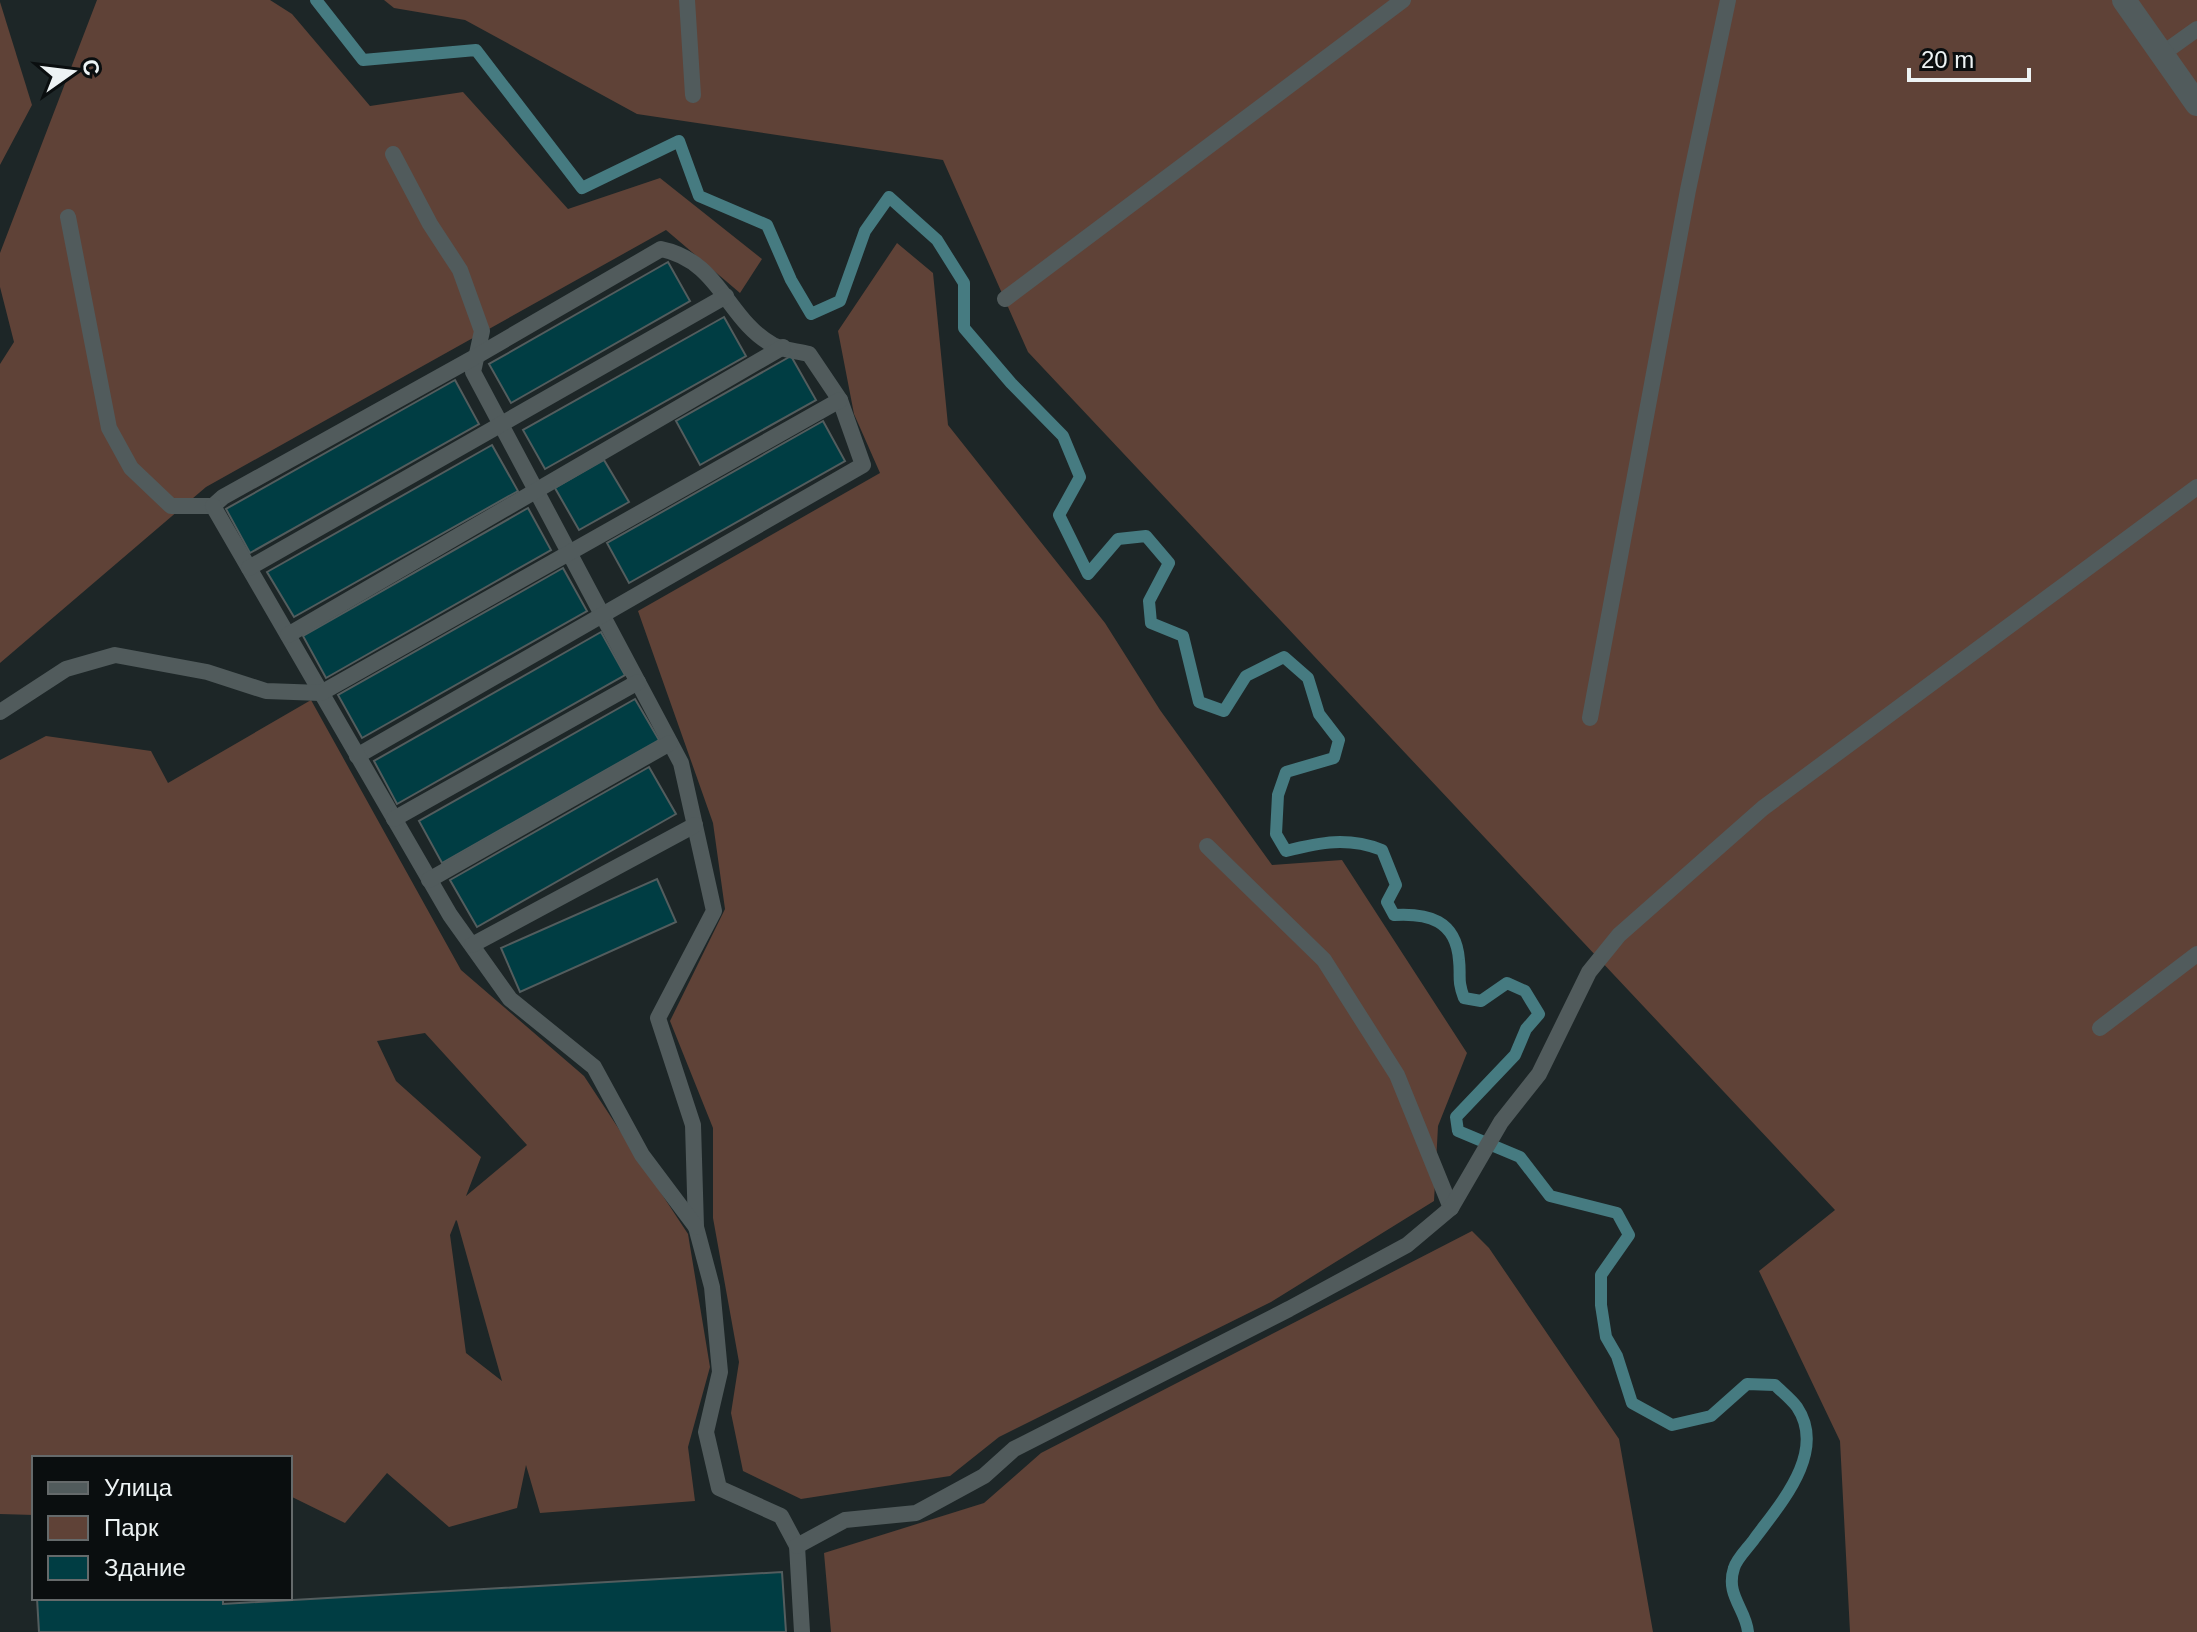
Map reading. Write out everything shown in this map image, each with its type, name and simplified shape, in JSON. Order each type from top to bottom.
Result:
[{"type":"street","points":[[2124,0],[2197,104]]},
{"type":"lane","points":[[687,0],[693,95]]},
{"type":"lane","points":[[1005,299],[1403,0]]},
{"type":"lane","points":[[1590,718],[1685,205],[1728,0]]},
{"type":"lane","points":[[2162,54],[2197,29]]},
{"type":"lane","points":[[393,154],[430,224],[460,270],[482,331],[473,372],[681,763],[714,911],[658,1018],[693,1125],[696,1227],[712,1287],[720,1372],[706,1432],[719,1488],[781,1516],[797,1546],[802,1632]]},
{"type":"lane","points":[[68,217],[109,428],[131,468],[171,506],[213,506],[223,497],[661,249],[683,253],[717,284],[748,324],[774,346],[809,354],[840,400],[863,465],[357,756]]},
{"type":"lane","points":[[249,568],[726,296]]},
{"type":"lane","points":[[288,635],[783,347]]},
{"type":"lane","points":[[0,712],[66,669],[115,655],[207,672],[266,691],[321,693],[840,400]]},
{"type":"lane","points":[[797,1546],[845,1520],[916,1513],[984,1476],[1014,1449],[1289,1309],[1407,1245],[1451,1208],[1501,1122],[1539,1074],[1589,972],[1619,935],[1763,808],[2197,487]]},
{"type":"lane","points":[[213,506],[429,880],[472,945],[510,999],[594,1067],[642,1155],[696,1227]]},
{"type":"lane","points":[[394,819],[638,682]]},
{"type":"lane","points":[[429,880],[670,743]]},
{"type":"lane","points":[[472,945],[695,825]]},
{"type":"lane","points":[[1207,846],[1324,960],[1397,1075],[1451,1208]]},
{"type":"lane","points":[[2100,1028],[2197,954]]},
{"type":"green space","points":[[97,0],[270,0],[292,14],[370,106],[463,92],[568,209],[660,178],[762,259],[740,293],[666,230],[206,487],[0,663],[0,364],[14,342],[0,287],[0,253]]},
{"type":"green space","points":[[384,0],[2197,0],[2197,1632],[1850,1632],[1840,1441],[1759,1271],[1835,1210],[1028,352],[943,160],[637,114],[465,20],[394,8]]},
{"type":"green space","points":[[0,2],[32,105],[0,165]]},
{"type":"green space","points":[[897,243],[933,273],[948,425],[1105,623],[1160,710],[1272,865],[1342,860],[1467,1053],[1438,1126],[1434,1201],[1271,1302],[999,1437],[950,1476],[801,1499],[743,1471],[731,1413],[739,1362],[713,1218],[713,1128],[670,1021],[725,909],[713,823],[638,611],[880,473],[854,414],[838,331]]},
{"type":"green space","points":[[311,700],[461,970],[584,1076],[688,1234],[710,1367],[688,1447],[695,1501],[540,1513],[526,1465],[517,1508],[449,1527],[387,1473],[345,1523],[292,1497],[292,1456],[32,1456],[32,1515],[0,1514],[0,760],[46,736],[151,751],[168,783]],"holes":[[[425,1033],[527,1145],[466,1196],[481,1157],[396,1081],[377,1041]],[[457,1221],[502,1381],[466,1353],[450,1235]]]},
{"type":"green space","points":[[1472,1231],[1489,1248],[1619,1439],[1653,1632],[831,1632],[824,1553],[984,1503],[1041,1453]]},
{"type":"building","points":[[668,262],[690,301],[511,403],[489,364]]},
{"type":"building","points":[[724,317],[746,356],[545,469],[523,430]]},
{"type":"building","points":[[791,356],[816,400],[700,465],[676,421]]},
{"type":"building","points":[[455,380],[479,424],[250,553],[226,509]]},
{"type":"building","points":[[823,421],[845,461],[629,583],[607,543]]},
{"type":"building","points":[[492,445],[518,491],[294,617],[267,572]]},
{"type":"building","points":[[604,460],[629,502],[579,530],[555,488]]},
{"type":"building","points":[[528,508],[551,550],[326,678],[303,636]]},
{"type":"building","points":[[563,568],[587,611],[362,738],[338,695]]},
{"type":"building","points":[[601,632],[625,675],[397,804],[374,761]]},
{"type":"building","points":[[635,699],[659,740],[442,863],[419,821]]},
{"type":"building","points":[[649,767],[676,814],[477,927],[450,880]]},
{"type":"building","points":[[657,879],[676,922],[520,992],[501,948]]},
{"type":"building","points":[[782,1572],[786,1632],[39,1632],[37,1600],[223,1600],[223,1604]]},
{"type":"waterway","points":[[316,0],[363,60],[476,50],[582,188],[679,141],[699,196],[767,225],[791,280],[811,314],[840,301],[865,231],[889,197],[937,240],[964,283],[964,328],[1011,383],[1063,436],[1080,477],[1059,515],[1088,574],[1118,539],[1146,536],[1169,563],[1149,601],[1151,623],[1183,636],[1199,702],[1224,711],[1246,676],[1284,657],[1308,678],[1319,714],[1339,740],[1334,758],[1286,772],[1278,795],[1276,834],[1286,851],[1334,842],[1358,843],[1382,850],[1396,885],[1387,902],[1394,915],[1429,918],[1446,928],[1457,946],[1464,998],[1481,1001],[1507,983],[1525,991],[1539,1014],[1526,1029],[1515,1055],[1456,1117],[1458,1131],[1520,1157],[1550,1196],[1617,1213],[1629,1235],[1601,1275],[1601,1305],[1606,1337],[1617,1356],[1632,1403],[1672,1425],[1711,1416],[1747,1384],[1775,1385],[1797,1407],[1805,1424],[1807,1442],[1804,1459],[1788,1493],[1734,1568],[1732,1586],[1748,1632]]}]
